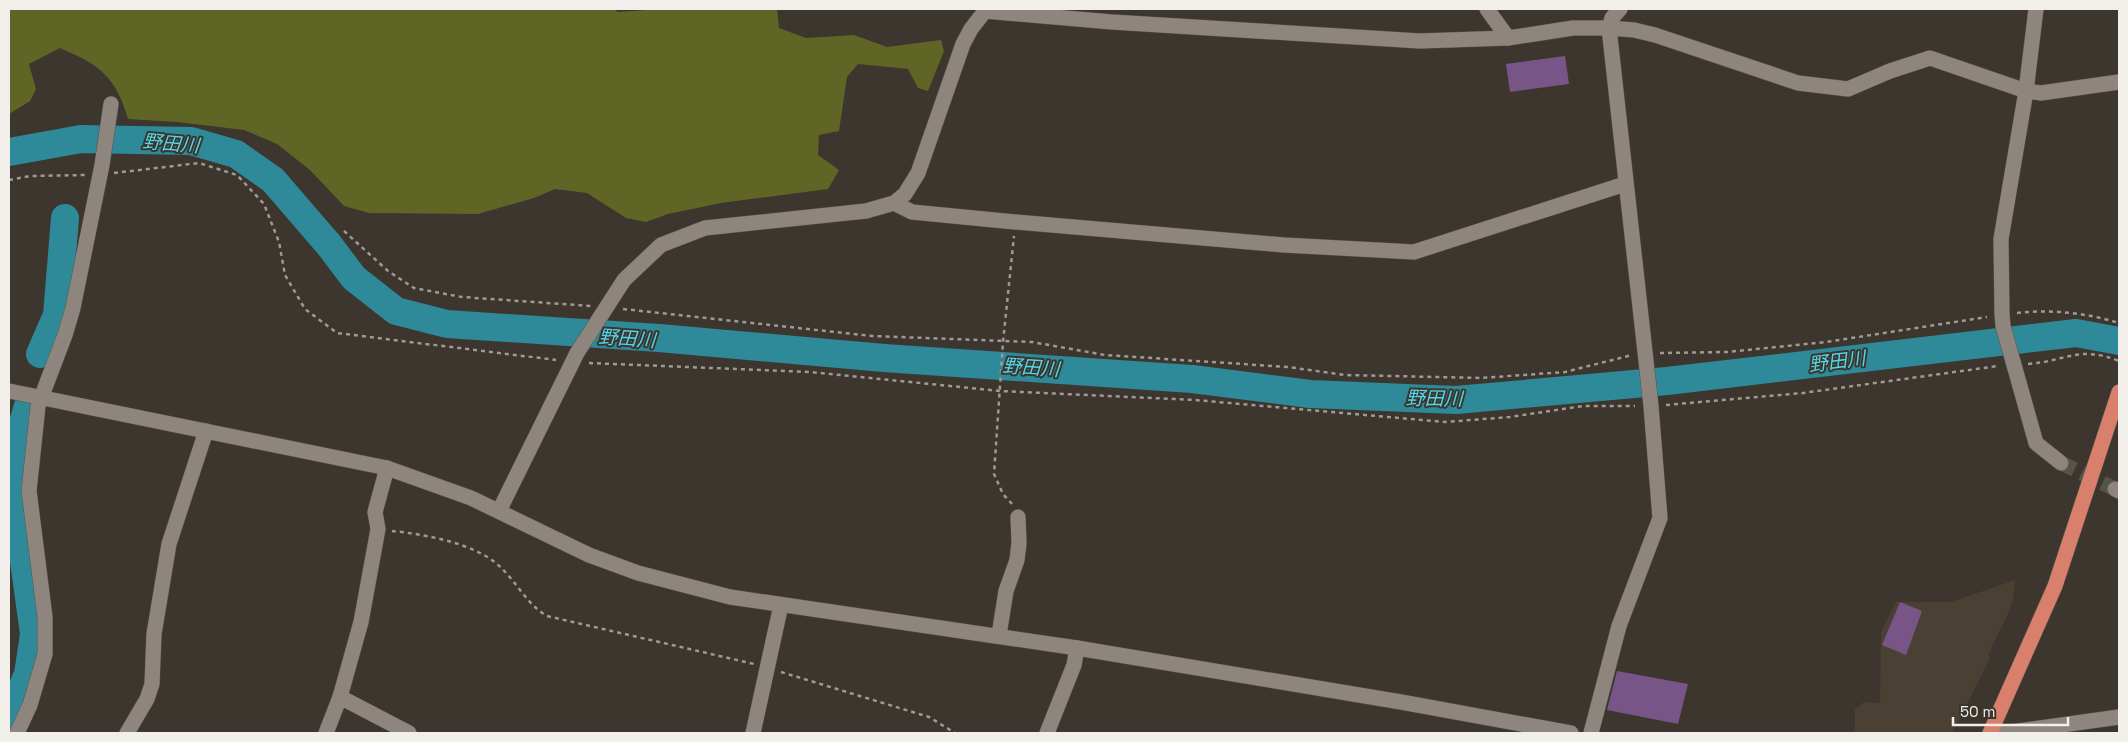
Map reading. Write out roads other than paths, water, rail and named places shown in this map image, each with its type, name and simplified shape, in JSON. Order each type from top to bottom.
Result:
[{"type":"highway","points":[[1990,733],[2055,586],[2119,392]]},
{"type":"street","points":[[1487,9],[1508,38]]},
{"type":"street","points":[[1592,733],[1619,626],[1660,518],[1651,401],[1625,184],[1609,28],[1612,18],[1620,9]]},
{"type":"street","points":[[2036,9],[2026,91],[2001,239],[2002,320],[2036,443],[2061,463]]},
{"type":"street","points":[[500,510],[575,358],[604,310],[624,280],[661,246],[704,228],[866,211],[894,203],[906,194],[918,173],[963,44],[980,10],[1112,22],[1410,41],[1508,38],[1573,28],[1634,30],[1655,35],[1798,83],[1848,90],[1890,71],[1930,58],[2026,91],[2041,93],[2119,82]]},
{"type":"street","points":[[17,733],[30,705],[45,654],[45,617],[29,491],[38,406],[70,317],[100,174],[111,104]]},
{"type":"street","points":[[894,203],[912,212],[1015,222],[1284,245],[1414,252],[1625,184]]},
{"type":"street","points":[[9,391],[387,468],[500,510],[589,555],[638,573],[730,597],[1078,648],[1401,702],[1571,733]]},
{"type":"street","points":[[127,733],[147,700],[152,684],[154,634],[170,544],[206,431]]},
{"type":"street","points":[[326,733],[340,697],[361,622],[378,529],[375,512],[387,468]]},
{"type":"street","points":[[999,636],[1006,591],[1017,560],[1019,543],[1018,517]]},
{"type":"street","points":[[752,733],[781,605]]},
{"type":"street","points":[[1047,733],[1074,665],[1078,648]]},
{"type":"street","points":[[340,697],[409,733]]},
{"type":"street","points":[[2004,733],[2119,717]]},
{"type":"waterway","name":"野田川","points":[[9,152],[81,139],[191,141],[236,154],[273,180],[329,245],[354,278],[396,311],[447,324],[659,338],[884,358],[1192,379],[1310,394],[1456,400],[1667,381],[2076,333],[2119,341]]},
{"type":"waterway","points":[[40,354],[57,315],[65,218]]},
{"type":"waterway","points":[[9,719],[28,674],[34,634],[15,495],[19,437],[29,402]]},
{"type":"tunnel","points":[[2061,463],[2115,489]]}]
